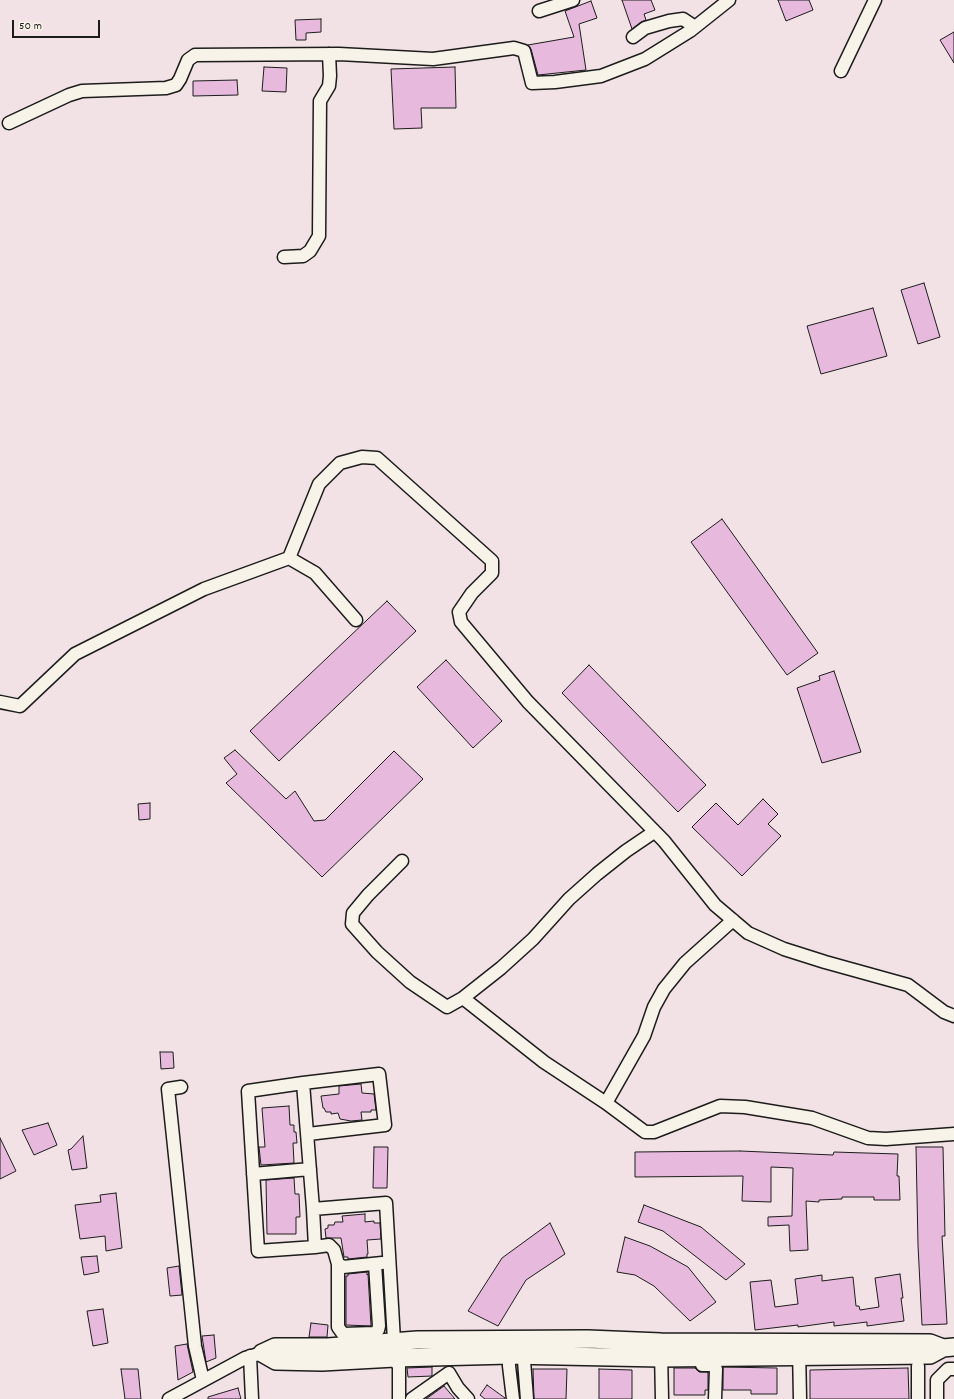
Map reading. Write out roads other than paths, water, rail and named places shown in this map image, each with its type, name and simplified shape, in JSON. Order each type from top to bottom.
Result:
[{"type":"street","points":[[539,12],[573,0]]},
{"type":"street","points":[[9,123],[69,95],[82,91],[166,88],[176,85],[188,60],[195,55],[329,54],[433,59],[514,48],[524,51],[532,83],[555,82],[601,76],[645,59],[695,28],[729,0]]},
{"type":"street","points":[[841,71],[876,0]]},
{"type":"street","points":[[633,37],[645,28],[668,21],[684,19],[695,28]]},
{"type":"street","points":[[284,257],[303,256],[310,251],[318,236],[320,101],[329,86],[329,54]]},
{"type":"street","points":[[0,702],[20,706],[75,654],[204,589],[289,558],[319,484],[340,463],[362,457],[377,458],[492,561],[492,573],[472,593],[459,612],[461,622],[528,702],[664,841],[715,905],[748,933],[784,949],[824,962],[908,985],[944,1012],[954,1016]]},
{"type":"street","points":[[289,558],[314,573],[356,620]]},
{"type":"street","points":[[402,861],[368,895],[353,913],[352,924],[377,952],[410,982],[447,1007],[463,998],[501,968],[533,939],[568,899],[626,850],[654,832]]},
{"type":"street","points":[[606,1104],[644,1036],[654,1007],[664,989],[685,963],[733,920]]},
{"type":"street","points":[[463,998],[544,1062],[644,1132],[654,1132],[720,1106],[745,1107],[812,1118],[868,1138],[886,1139],[954,1134]]},
{"type":"street","points":[[308,1134],[385,1125],[379,1074],[248,1091],[258,1251],[329,1246],[334,1250],[338,1264],[338,1327],[343,1334],[374,1333],[378,1330],[376,1264]]},
{"type":"street","points":[[303,1083],[308,1134],[315,1247]]},
{"type":"street","points":[[180,1087],[168,1089],[195,1346],[203,1380]]},
{"type":"street","points":[[253,1174],[310,1169]]},
{"type":"street","points":[[313,1210],[386,1203],[395,1354],[399,1366],[399,1399]]},
{"type":"street","points":[[338,1264],[343,1267],[390,1263]]},
{"type":"street","points":[[169,1399],[203,1380],[256,1354],[276,1361],[322,1362],[395,1354],[516,1348],[588,1339],[661,1350],[799,1350],[930,1343],[948,1348]]},
{"type":"street","points":[[513,1399],[516,1348]]},
{"type":"street","points":[[516,1348],[527,1399]]},
{"type":"street","points":[[661,1350],[662,1399]]},
{"type":"street","points":[[799,1350],[800,1399]]},
{"type":"street","points":[[252,1399],[256,1354]]},
{"type":"street","points":[[392,1399],[392,1367],[395,1354]]},
{"type":"street","points":[[702,1365],[712,1365],[716,1369],[715,1399]]},
{"type":"street","points":[[918,1366],[918,1399]]},
{"type":"street","points":[[937,1399],[937,1380],[948,1369],[954,1369]]},
{"type":"street","points":[[412,1399],[450,1374],[458,1388],[468,1399]]}]
